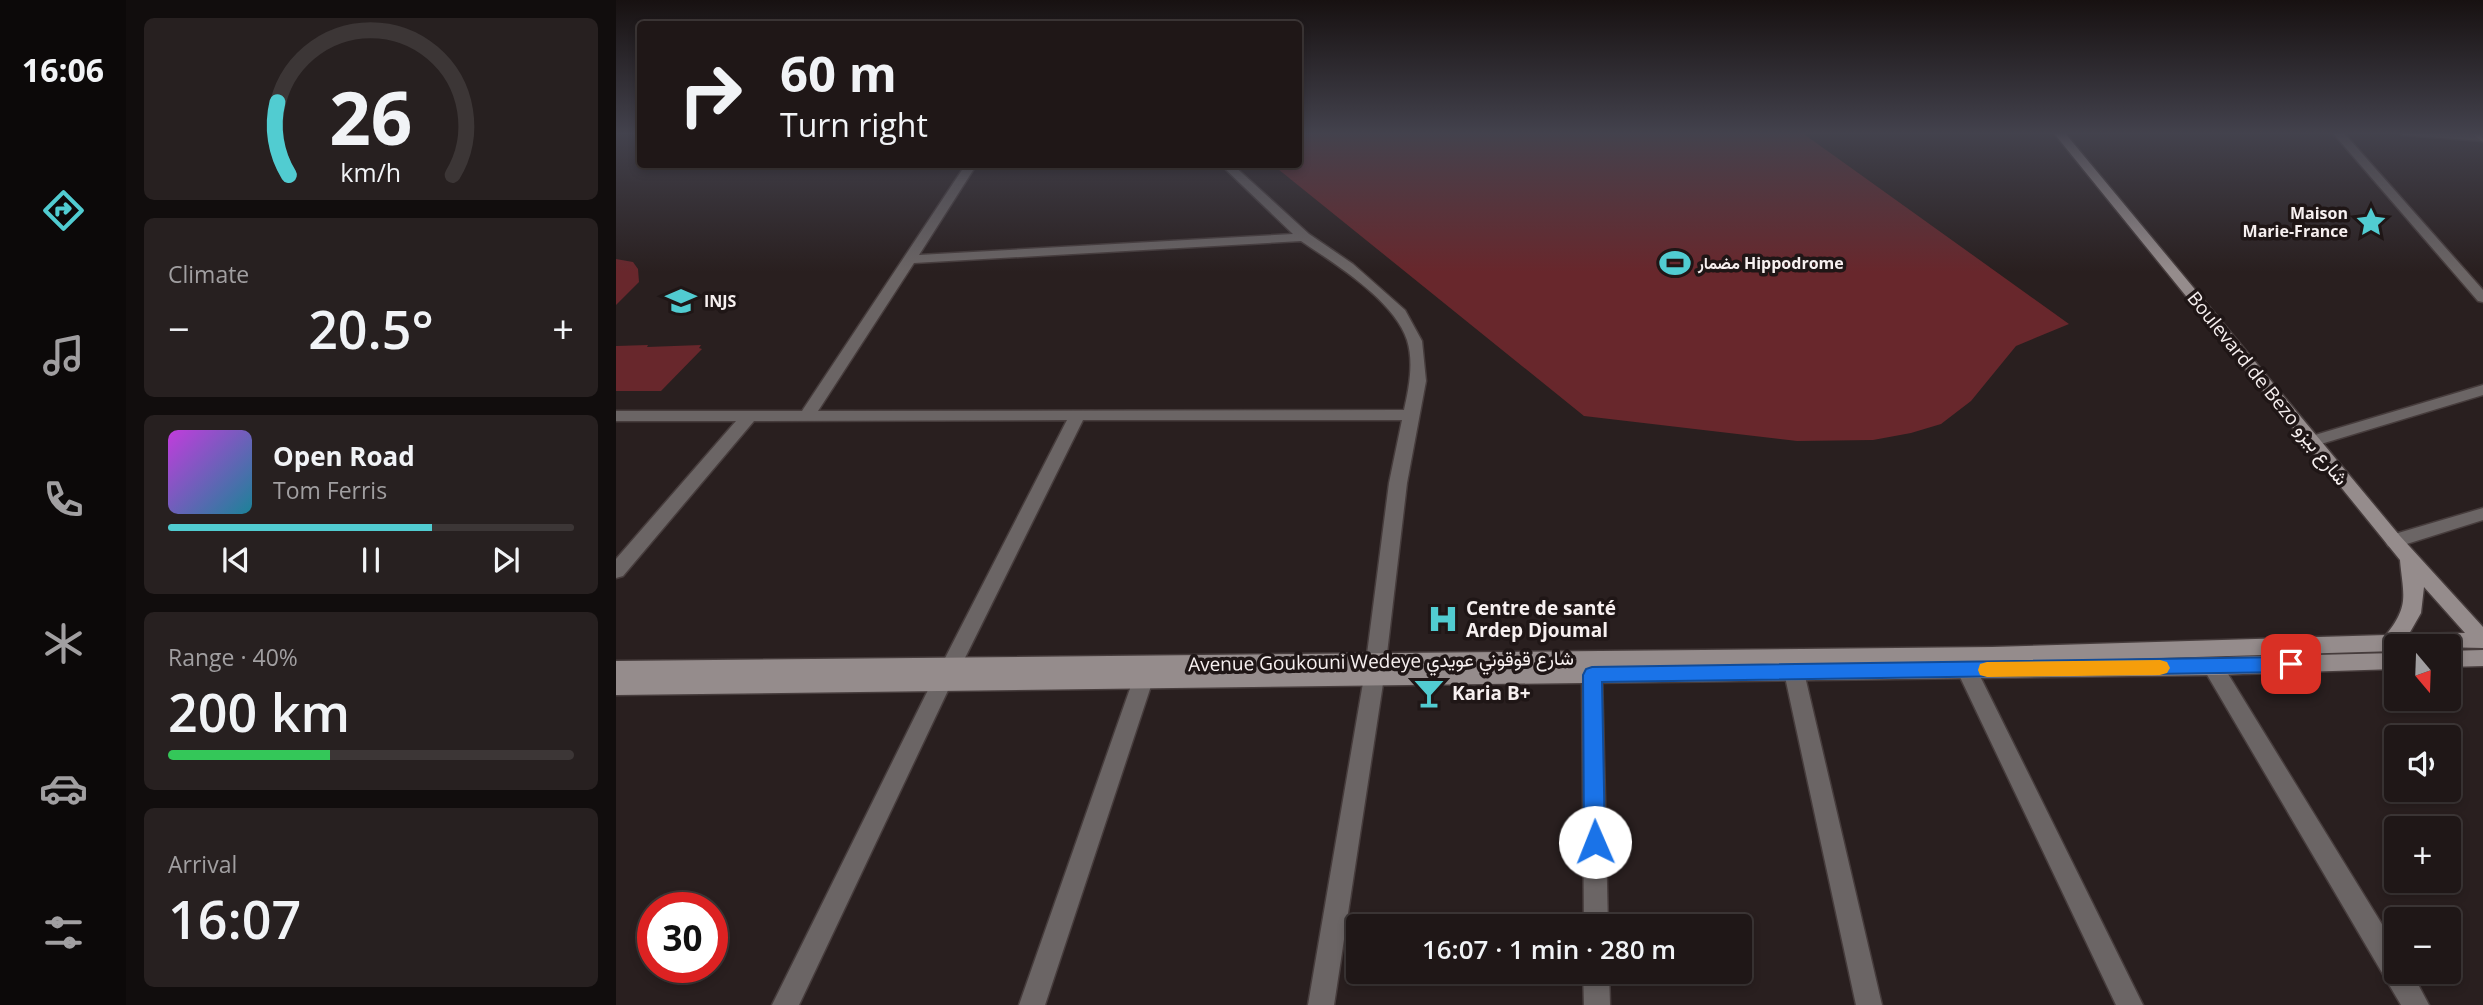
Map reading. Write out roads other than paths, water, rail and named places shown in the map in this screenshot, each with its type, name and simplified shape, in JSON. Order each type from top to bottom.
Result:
[{"type":"street","points":[[807,415],[962,179]]},
{"type":"street","points":[[1241,179],[1304,237],[1348,267],[1400,313],[1415,341],[1419,361],[1419,381],[1398,483],[1375,669],[1321,1005]]},
{"type":"street","name":"Boulevard de Bezo شارع بيزو","points":[[2096,179],[2394,541],[2483,640]]},
{"type":"street","points":[[2378,179],[2483,298]]},
{"type":"street","points":[[910,259],[1304,237]]},
{"type":"street","points":[[2311,442],[2483,390]]},
{"type":"street","points":[[616,571],[750,415]]},
{"type":"street","points":[[785,1005],[947,674],[1078,415]]},
{"type":"street","points":[[616,416],[1411,415]]},
{"type":"street","points":[[2394,541],[2483,514]]},
{"type":"street","points":[[2403,634],[2417,592],[2409,557]]},
{"type":"street","name":"Avenue Goukouni Wedeye شارع قوقوني عويدي","points":[[2461,643],[2483,640]]},
{"type":"street","name":"Avenue Goukouni Wedeye شارع قوقوني عويدي","points":[[616,686],[947,674],[1963,662],[2384,652]]},
{"type":"street","name":"Avenue Goukouni Wedeye شارع قوقوني عويدي","points":[[616,669],[1143,680],[1375,669],[1592,675],[1794,672],[1963,662],[2213,667],[2384,653]]},
{"type":"street","points":[[2461,659],[2483,658]]},
{"type":"street","points":[[1963,662],[2130,1005]]},
{"type":"street","points":[[2213,667],[2384,951]]},
{"type":"street","points":[[1794,672],[1869,1005]]},
{"type":"street","points":[[1592,675],[1596,914]]},
{"type":"street","points":[[1032,1005],[1143,680]]},
{"type":"street","points":[[1596,984],[1597,1005]]},
{"type":"street","points":[[2404,984],[2416,1005]]},
{"type":"place","name":"Maison Marie-France","points":[[2371,222]]},
{"type":"place","name":"مضمار Hippodrome","points":[[1675,263]]},
{"type":"place","name":"INJS","points":[[681,301]]},
{"type":"place","name":"Centre de santé Ardep Djoumal","points":[[1443,619]]},
{"type":"place","name":"Karia B+","points":[[1429,693]]}]
